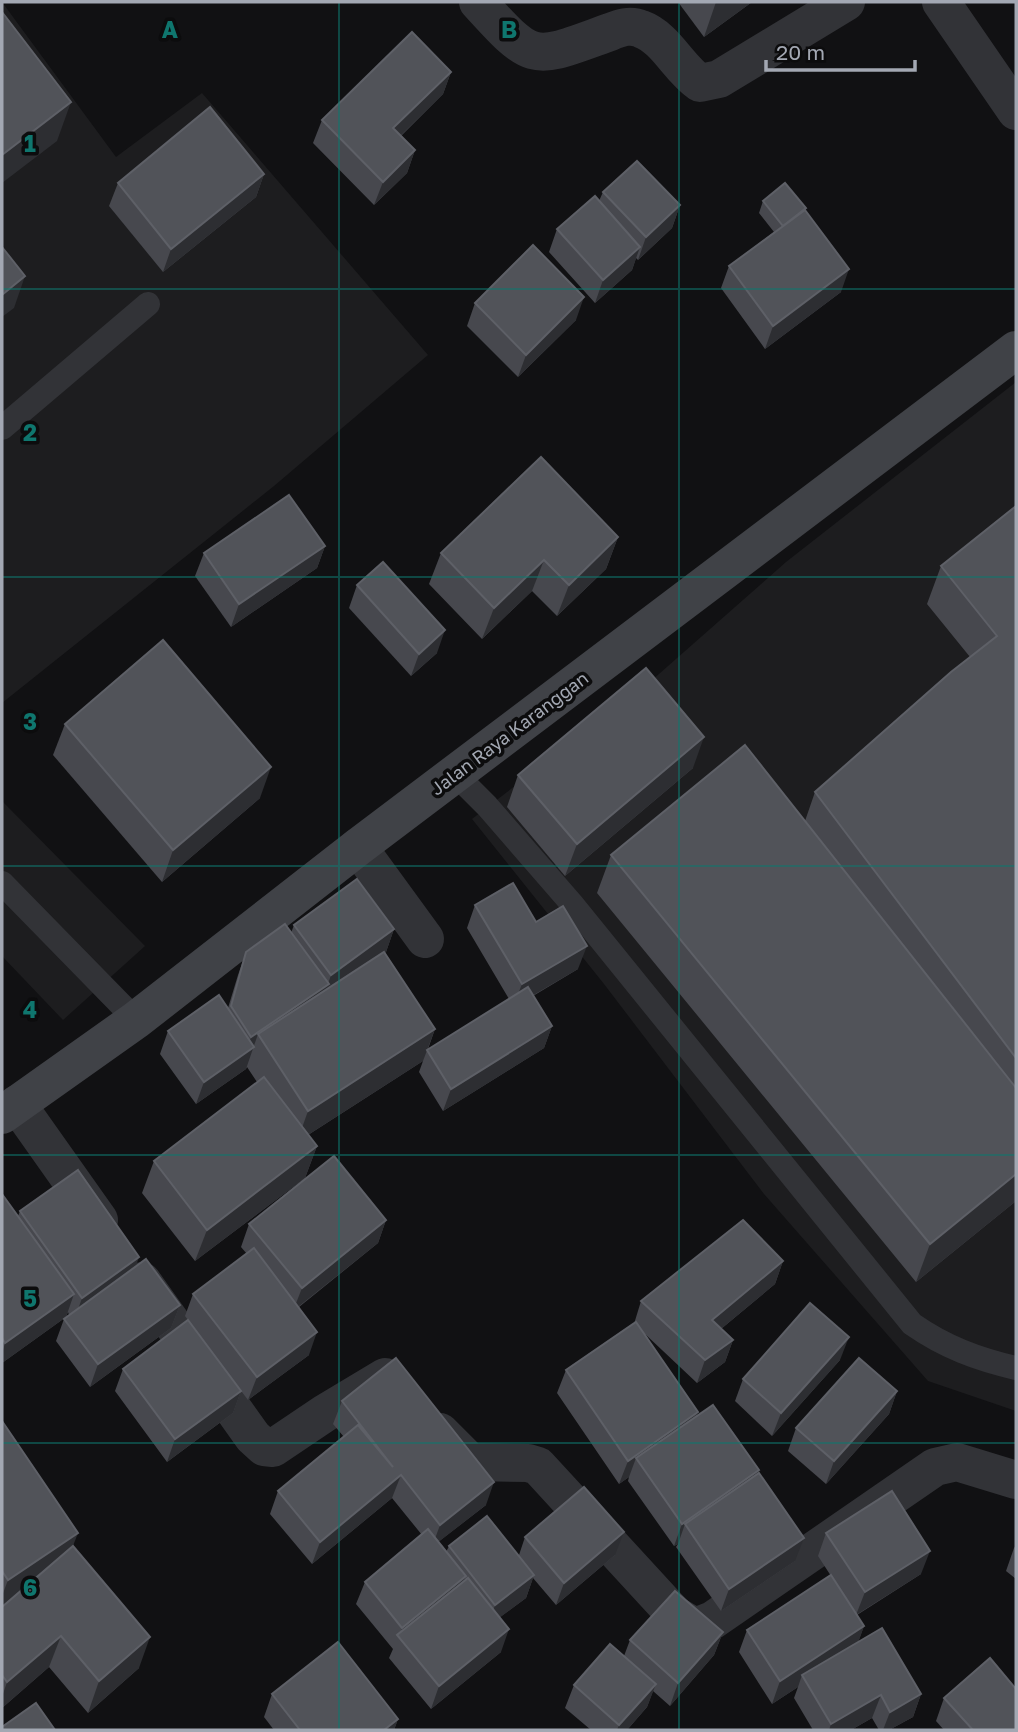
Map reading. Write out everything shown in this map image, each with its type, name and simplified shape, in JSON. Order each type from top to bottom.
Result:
[{"type":"street","points":[[478,2],[516,45],[547,55],[626,26],[641,29],[662,43],[688,75],[700,83],[719,79],[846,2]]},
{"type":"street","points":[[941,2],[1016,111]]},
{"type":"street","name":"Jalan Raya Karanggan","points":[[9,1110],[136,1020],[358,847],[1016,350]]},
{"type":"street","points":[[358,847],[425,939]]},
{"type":"street","points":[[9,1110],[253,1437],[264,1447],[276,1446],[382,1377],[387,1378],[470,1462],[528,1462],[538,1466],[675,1615],[692,1627],[701,1627],[713,1620],[934,1467],[957,1462],[1016,1480]]},
{"type":"lane","points":[[2,428],[148,303]]},
{"type":"lane","points":[[455,774],[487,806],[572,904],[912,1324],[940,1343],[976,1359],[1016,1368]]},
{"type":"lane","points":[[2,883],[136,1020]]},
{"type":"shaded area","points":[[2,2],[116,157],[202,93],[428,355],[274,486],[2,703]]},
{"type":"shaded area","points":[[1016,382],[1016,1411],[928,1381],[764,1194],[604,984],[472,819],[651,681],[786,562]]},
{"type":"shaded area","points":[[2,801],[145,946],[63,1020],[2,956]]},
{"type":"building","points":[[2,12],[71,102],[2,155]]},
{"type":"building","points":[[412,32],[451,72],[393,128],[415,150],[383,182],[322,120]]},
{"type":"building","points":[[210,107],[264,174],[171,249],[118,183]]},
{"type":"building","points":[[637,161],[680,205],[646,237],[603,192]]},
{"type":"building","points":[[785,183],[806,208],[783,226],[763,201]]},
{"type":"building","points":[[595,196],[640,247],[603,280],[557,229]]},
{"type":"building","points":[[805,210],[849,269],[773,326],[729,266]]},
{"type":"building","points":[[533,245],[584,297],[526,355],[475,303]]},
{"type":"building","points":[[2,247],[25,276],[2,295]]},
{"type":"building","points":[[541,457],[618,537],[569,585],[544,560],[494,608],[441,553]]},
{"type":"building","points":[[289,495],[325,546],[239,604],[204,553]]},
{"type":"building","points":[[1016,506],[1016,1058],[815,792],[951,672],[997,636],[941,566]]},
{"type":"building","points":[[383,562],[445,630],[419,654],[357,585]]},
{"type":"building","points":[[163,640],[271,767],[173,850],[65,724]]},
{"type":"building","points":[[646,668],[704,737],[577,844],[518,775]]},
{"type":"building","points":[[745,745],[1016,1088],[1016,1174],[930,1244],[611,855]]},
{"type":"building","points":[[357,879],[394,929],[331,975],[294,925]]},
{"type":"building","points":[[513,883],[536,922],[563,906],[587,946],[522,984],[475,905]]},
{"type":"building","points":[[285,924],[329,984],[251,1037],[231,1006],[246,952]]},
{"type":"building","points":[[384,952],[435,1029],[308,1111],[258,1034]]},
{"type":"building","points":[[528,987],[552,1026],[451,1089],[427,1050]]},
{"type":"building","points":[[219,995],[254,1047],[204,1082],[168,1031]]},
{"type":"building","points":[[264,1077],[317,1146],[207,1230],[154,1161]]},
{"type":"building","points":[[334,1156],[386,1220],[302,1288],[249,1224]]},
{"type":"building","points":[[78,1170],[139,1257],[82,1298],[20,1211]]},
{"type":"building","points":[[2,1194],[74,1294],[5,1343],[2,1338]]},
{"type":"building","points":[[743,1220],[783,1261],[712,1320],[733,1340],[705,1360],[641,1301]]},
{"type":"building","points":[[254,1248],[317,1332],[257,1377],[193,1294]]},
{"type":"building","points":[[146,1259],[180,1305],[98,1364],[64,1319]]},
{"type":"building","points":[[810,1303],[849,1337],[781,1413],[743,1379]]},
{"type":"building","points":[[188,1320],[241,1391],[175,1439],[123,1369]]},
{"type":"building","points":[[636,1322],[698,1412],[628,1461],[566,1370]]},
{"type":"building","points":[[396,1358],[494,1482],[440,1525],[401,1475],[320,1542],[278,1491],[358,1425],[393,1467],[342,1401]]},
{"type":"building","points":[[859,1358],[897,1391],[834,1461],[796,1428]]},
{"type":"building","points":[[713,1405],[759,1470],[682,1524],[636,1458]]},
{"type":"building","points":[[2,1421],[78,1533],[8,1580],[2,1571]]},
{"type":"building","points":[[759,1473],[804,1538],[729,1589],[685,1524]]},
{"type":"building","points":[[584,1487],[624,1532],[564,1583],[525,1537]]},
{"type":"building","points":[[892,1491],[930,1551],[865,1592],[826,1533]]},
{"type":"building","points":[[487,1516],[534,1575],[495,1605],[449,1546]]},
{"type":"building","points":[[428,1529],[466,1576],[402,1628],[365,1582]]},
{"type":"building","points":[[73,1546],[150,1637],[99,1681],[61,1636],[7,1682],[2,1675],[2,1607]]},
{"type":"building","points":[[831,1575],[864,1626],[780,1681],[747,1630]]},
{"type":"building","points":[[468,1578],[509,1629],[439,1686],[397,1635]]},
{"type":"building","points":[[675,1591],[723,1632],[678,1683],[630,1640]]},
{"type":"building","points":[[882,1628],[921,1694],[890,1712],[881,1695],[831,1724],[802,1675]]},
{"type":"building","points":[[338,1642],[398,1719],[384,1730],[300,1730],[272,1694]]},
{"type":"building","points":[[610,1644],[656,1684],[619,1725],[574,1685]]},
{"type":"building","points":[[990,1658],[1016,1689],[1016,1730],[973,1730],[944,1698]]},
{"type":"building","points":[[36,1703],[55,1730],[2,1730],[2,1727]]}]
